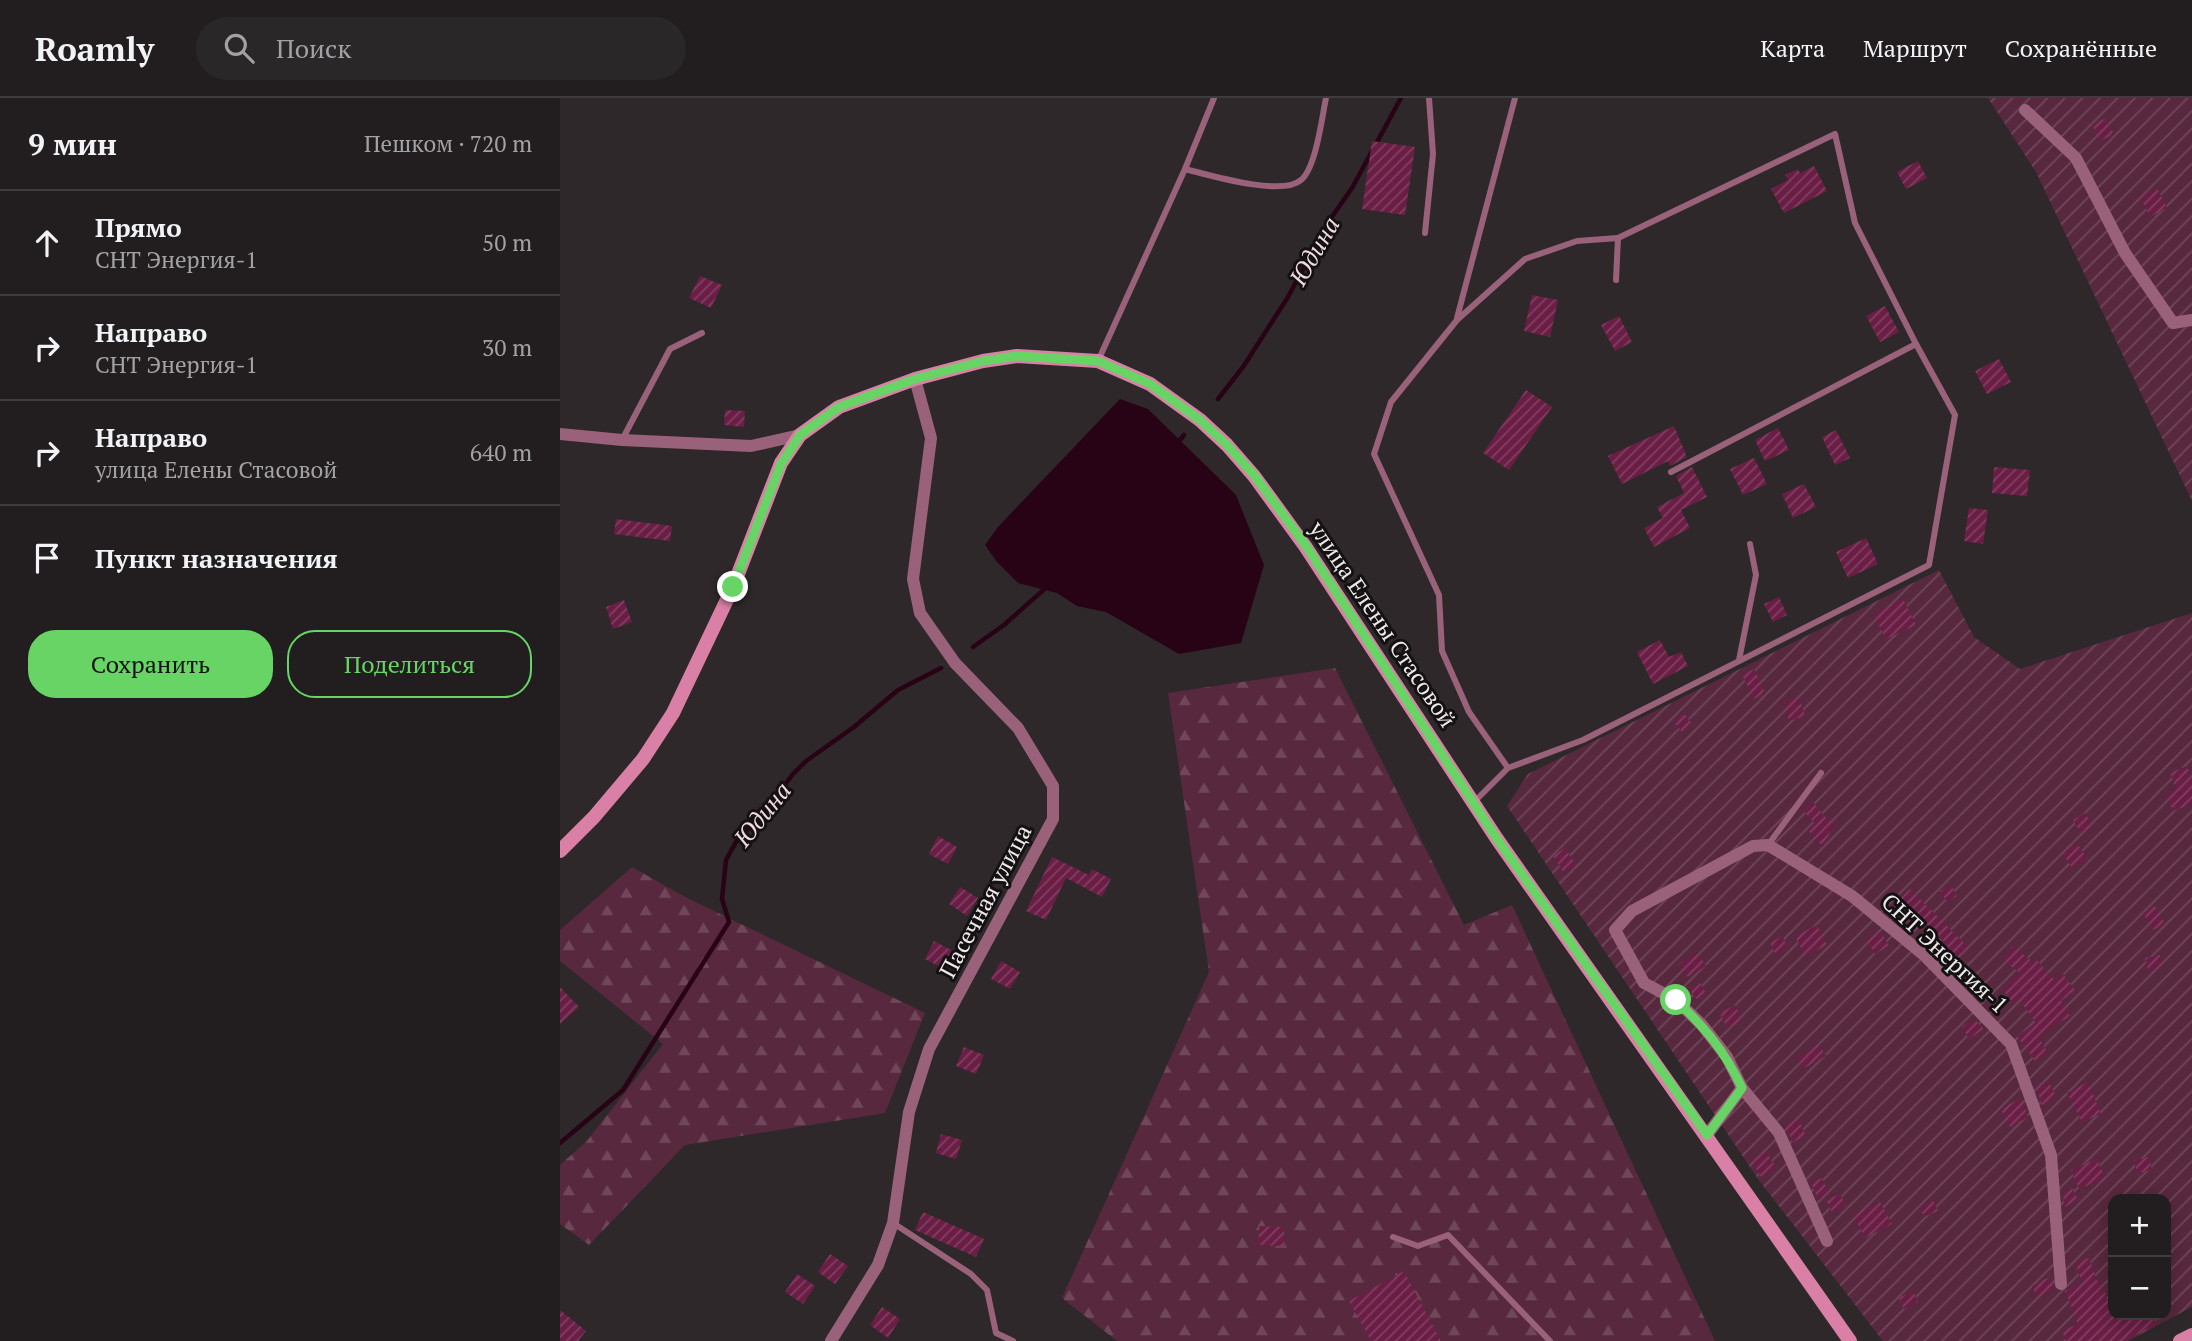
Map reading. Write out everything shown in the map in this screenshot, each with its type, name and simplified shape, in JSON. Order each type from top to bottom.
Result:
[{"type":"main road","name":"улица Елены Стасовой","points":[[560,851],[594,817],[643,759],[673,713],[733,587],[781,464],[800,435],[839,407],[915,379],[983,361],[1017,356],[1098,361],[1150,384],[1200,420],[1254,475],[1306,546],[1497,839],[1850,1341]]},
{"type":"main road","points":[[2180,1341],[2192,1335]]},
{"type":"street","points":[[2025,110],[2076,158],[2125,253],[2173,323],[2192,320]]},
{"type":"street","name":"Пасечная улица","points":[[831,1341],[878,1265],[893,1223],[909,1112],[929,1049],[1053,819],[1053,786],[1018,729],[955,663],[920,613],[914,579],[931,438],[915,379]]},
{"type":"street","points":[[560,434],[622,440],[751,446],[800,435]]},
{"type":"street","points":[[1768,845],[1753,846],[1644,904],[1632,911],[1615,930],[1644,983],[1676,1000],[1702,1025],[1727,1057],[1742,1088],[1779,1133],[1827,1241]]},
{"type":"street","name":"СНТ Энергия-1","points":[[1768,845],[1852,896],[1880,918],[1924,955],[2011,1044],[2051,1155],[2061,1283]]},
{"type":"street","points":[[1707,1135],[1742,1088]]},
{"type":"lane","points":[[1098,361],[1185,169],[1214,98]]},
{"type":"lane","points":[[1185,169],[1253,185],[1285,186],[1300,181],[1309,169],[1326,98]]},
{"type":"lane","points":[[1425,233],[1433,154],[1429,98]]},
{"type":"lane","points":[[1457,320],[1516,98]]},
{"type":"lane","points":[[1474,802],[1508,768],[1583,740],[1929,565],[1955,415],[1855,223],[1835,134],[1618,238],[1577,241],[1525,259],[1457,320],[1391,402],[1374,454],[1439,595],[1442,652],[1469,712],[1508,768]]},
{"type":"lane","points":[[1616,281],[1618,238]]},
{"type":"lane","points":[[622,440],[670,349],[702,333]]},
{"type":"lane","points":[[1671,472],[1916,344]]},
{"type":"lane","points":[[1739,660],[1756,575],[1750,544]]},
{"type":"lane","points":[[1768,845],[1821,774]]},
{"type":"lane","points":[[893,1223],[971,1274],[987,1290],[996,1333],[1013,1341]]},
{"type":"lane","points":[[1393,1237],[1418,1246],[1448,1235],[1550,1341]]},
{"type":"green space","points":[[1988,98],[2192,98],[2192,501],[2036,172]]},
{"type":"green space","points":[[1939,570],[1974,637],[2020,669],[2192,613],[2192,1307],[2171,1318],[2171,1194],[2108,1194],[2108,1320],[2168,1320],[2128,1341],[1883,1341],[1758,1179],[1507,806],[1528,774]]},
{"type":"green space","points":[[1335,668],[1464,925],[1512,905],[1715,1341],[1117,1341],[1062,1298],[1209,972],[1168,693]]},
{"type":"green space","points":[[632,867],[687,898],[925,1013],[885,1113],[685,1145],[589,1245],[560,1224],[560,1165],[586,1142],[663,1044],[560,961],[560,930]]},
{"type":"shaded area","points":[[1120,399],[1148,409],[1236,495],[1264,565],[1241,643],[1179,654],[1106,612],[1077,606],[1057,593],[1018,583],[985,545],[998,527]]},
{"type":"building","points":[[2106,118],[2114,134],[2100,141],[2092,125]]},
{"type":"building","points":[[1372,141],[1415,147],[1405,215],[1362,209]]},
{"type":"building","points":[[1918,161],[1927,178],[1906,189],[1897,172]]},
{"type":"building","points":[[1814,166],[1827,191],[1784,213],[1771,189],[1788,180],[1785,175],[1798,169],[1800,173]]},
{"type":"building","points":[[2157,188],[2167,208],[2150,217],[2140,196]]},
{"type":"building","points":[[700,276],[722,285],[711,308],[689,298]]},
{"type":"building","points":[[1532,295],[1558,300],[1550,337],[1524,331]]},
{"type":"building","points":[[1885,306],[1899,332],[1880,342],[1866,316]]},
{"type":"building","points":[[1619,316],[1632,342],[1615,351],[1601,325]]},
{"type":"building","points":[[1999,359],[2011,382],[1987,394],[1975,371]]},
{"type":"building","points":[[1526,390],[1552,407],[1509,470],[1483,453]]},
{"type":"building","points":[[725,410],[745,411],[744,427],[724,425]]},
{"type":"building","points":[[1674,426],[1687,457],[1670,466],[1668,461],[1622,484],[1608,456]]},
{"type":"building","points":[[1778,428],[1789,450],[1765,461],[1755,440]]},
{"type":"building","points":[[1836,430],[1850,458],[1835,465],[1822,437]]},
{"type":"building","points":[[1754,458],[1767,484],[1743,495],[1730,469]]},
{"type":"building","points":[[1692,467],[1707,497],[1681,510],[1690,528],[1654,547],[1644,528],[1663,518],[1657,507],[1684,493],[1676,476]]},
{"type":"building","points":[[1994,467],[2030,470],[2027,496],[1992,493]]},
{"type":"building","points":[[1804,484],[1816,507],[1793,518],[1782,494]]},
{"type":"building","points":[[1969,508],[1988,510],[1983,544],[1964,541]]},
{"type":"building","points":[[616,519],[672,526],[670,541],[614,534]]},
{"type":"building","points":[[1866,538],[1878,564],[1848,578],[1836,552]]},
{"type":"building","points":[[1779,597],[1787,615],[1773,622],[1764,604]]},
{"type":"building","points":[[1903,599],[1916,625],[1886,639],[1873,614]]},
{"type":"building","points":[[624,600],[632,622],[613,629],[606,607]]},
{"type":"building","points":[[1660,640],[1669,657],[1681,652],[1688,666],[1653,684],[1637,652]]},
{"type":"building","points":[[1754,669],[1765,693],[1754,699],[1742,675]]},
{"type":"building","points":[[1799,697],[1805,716],[1789,721],[1784,702]]},
{"type":"building","points":[[1684,713],[1692,724],[1682,732],[1673,721]]},
{"type":"building","points":[[2187,766],[2192,780],[2192,804],[2173,811],[2166,794],[2177,790],[2170,773]]},
{"type":"building","points":[[1813,802],[1825,817],[1835,822],[1823,847],[1808,830],[1815,824],[1803,810]]},
{"type":"building","points":[[2085,813],[2093,826],[2081,833],[2073,820]]},
{"type":"building","points":[[938,836],[957,847],[948,864],[929,854]]},
{"type":"building","points":[[2077,843],[2087,859],[2072,868],[2062,852]]},
{"type":"building","points":[[1565,848],[1576,865],[1564,873],[1553,856]]},
{"type":"building","points":[[1052,857],[1089,875],[1092,869],[1111,879],[1102,897],[1066,878],[1046,920],[1026,911]]},
{"type":"building","points":[[1951,885],[1957,896],[1947,902],[1940,891]]},
{"type":"building","points":[[960,887],[978,898],[967,916],[949,904]]},
{"type":"building","points":[[1910,889],[1968,947],[1953,963],[1941,951],[1947,945],[1901,898]]},
{"type":"building","points":[[2155,906],[2165,924],[2153,930],[2143,913]]},
{"type":"building","points":[[1817,925],[1827,945],[1805,956],[1795,936]]},
{"type":"building","points":[[1881,932],[1889,946],[1875,954],[1866,940]]},
{"type":"building","points":[[1782,936],[1788,948],[1776,955],[1770,943]]},
{"type":"building","points":[[934,941],[953,951],[944,969],[925,959]]},
{"type":"building","points":[[2012,946],[2033,962],[2036,959],[2054,980],[2063,974],[2075,990],[2061,1001],[2070,1016],[2042,1033],[2044,1035],[2039,1038],[2048,1053],[2035,1061],[2017,1036],[2036,1023],[2019,999],[2014,1004],[2002,989],[2020,973],[2002,960]]},
{"type":"building","points":[[1697,952],[1706,966],[1688,977],[1679,964]]},
{"type":"building","points":[[2160,955],[2163,967],[2148,971],[2145,958]]},
{"type":"building","points":[[1001,961],[1020,972],[1010,989],[991,979]]},
{"type":"building","points":[[1700,983],[1706,993],[1696,999],[1689,989]]},
{"type":"building","points":[[560,987],[579,1007],[560,1024]]},
{"type":"building","points":[[1735,1005],[1742,1020],[1727,1028],[1720,1013]]},
{"type":"building","points":[[1974,1019],[1984,1029],[1969,1039],[1962,1027]]},
{"type":"building","points":[[1819,1045],[1826,1056],[1804,1068],[1798,1057]]},
{"type":"building","points":[[964,1047],[984,1055],[976,1074],[956,1066]]},
{"type":"building","points":[[2049,1082],[2057,1098],[2042,1105],[2037,1090]]},
{"type":"building","points":[[2088,1082],[2101,1114],[2082,1122],[2067,1093]]},
{"type":"building","points":[[2021,1098],[2028,1117],[2010,1127],[2001,1109]]},
{"type":"building","points":[[1798,1119],[1806,1136],[1793,1142],[1784,1126]]},
{"type":"building","points":[[941,1134],[962,1140],[956,1159],[936,1153]]},
{"type":"building","points":[[1766,1151],[1776,1168],[1761,1177],[1751,1160]]},
{"type":"building","points":[[2149,1157],[2152,1170],[2137,1173],[2134,1160]]},
{"type":"building","points":[[2097,1159],[2105,1178],[2079,1189],[2071,1170]]},
{"type":"building","points":[[1822,1178],[1829,1194],[1818,1199],[1811,1183]]},
{"type":"building","points":[[2072,1188],[2078,1200],[2064,1207],[2063,1193]]},
{"type":"building","points":[[1840,1194],[1846,1206],[1832,1212],[1826,1200]]},
{"type":"building","points":[[1933,1200],[1938,1211],[1924,1217],[1920,1206]]},
{"type":"building","points":[[1880,1202],[1892,1224],[1865,1238],[1853,1215]]},
{"type":"building","points":[[923,1212],[984,1239],[976,1257],[915,1230]]},
{"type":"building","points":[[1259,1226],[1284,1227],[1284,1246],[1259,1245]]},
{"type":"building","points":[[830,1254],[848,1266],[835,1284],[818,1272]]},
{"type":"building","points":[[2089,1258],[2108,1302],[2108,1320],[2155,1320],[2157,1324],[2124,1341],[2066,1341],[2062,1331],[2078,1324],[2065,1291],[2082,1283],[2075,1262]]},
{"type":"building","points":[[1404,1271],[1441,1341],[1371,1341],[1349,1301]]},
{"type":"building","points":[[797,1274],[815,1286],[803,1304],[785,1292]]},
{"type":"building","points":[[2049,1277],[2054,1289],[2037,1297],[2032,1286]]},
{"type":"building","points":[[1913,1291],[1918,1302],[1904,1309],[1899,1298]]},
{"type":"building","points":[[882,1307],[900,1319],[888,1338],[870,1325]]},
{"type":"building","points":[[560,1310],[586,1331],[578,1341],[560,1341]]},
{"type":"waterway","name":"Юдина","points":[[1218,399],[1243,367],[1288,297],[1401,98]]},
{"type":"waterway","name":"Юдина","points":[[1176,445],[1184,435]]},
{"type":"waterway","name":"Юдина","points":[[973,647],[1004,625],[1048,586]]},
{"type":"waterway","name":"Юдина","points":[[560,1143],[623,1090],[729,922],[722,899],[726,860],[736,842],[806,761],[854,727],[898,690],[941,668]]},
{"type":"route","points":[[733,587],[781,464],[800,435],[839,407],[915,379],[983,361],[1017,356],[1098,361],[1150,384],[1200,420],[1254,475],[1306,546],[1497,839],[1707,1135],[1742,1088],[1727,1057],[1702,1025],[1676,1000]]}]
